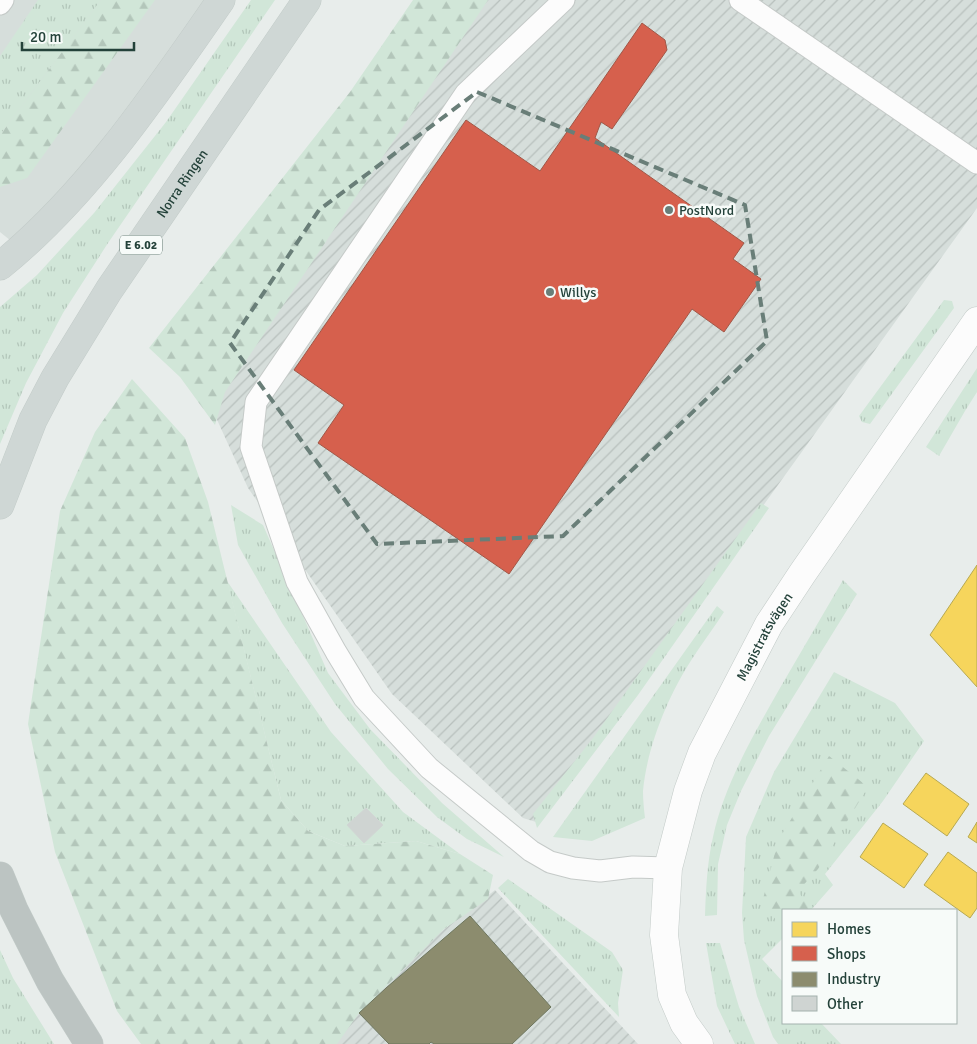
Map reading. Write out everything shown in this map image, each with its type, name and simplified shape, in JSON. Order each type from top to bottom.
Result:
[{"type":"highway","points":[[0,876],[14,910],[50,981],[89,1044]]},
{"type":"main road","points":[[0,266],[21,249],[62,207],[107,156],[147,106],[221,0]]},
{"type":"main road","name":"Norra Ringen","points":[[0,505],[34,420],[55,378],[109,290],[307,0]]},
{"type":"street","name":"Magistratsvägen","points":[[699,1044],[684,1023],[672,995],[664,935],[668,868],[688,791],[702,753],[764,632],[977,321]]},
{"type":"lane","points":[[0,4],[3,0]]},
{"type":"lane","points":[[564,0],[466,93],[256,402],[251,447],[297,582],[364,698],[429,768],[531,851],[550,862],[574,868],[600,871],[633,867],[668,868]]},
{"type":"lane","points":[[740,0],[977,163]]},
{"type":"highlighted area","points":[[477,92],[745,205],[767,341],[563,536],[377,544],[230,343],[319,210]]},
{"type":"shaded area","points":[[0,0],[221,0],[21,249],[0,232]]},
{"type":"shaded area","points":[[453,0],[977,0],[977,208],[536,822],[523,818],[392,694],[248,488],[199,380]]},
{"type":"shaded area","points":[[495,890],[638,1044],[316,1044],[309,1033]]},
{"type":"green space","points":[[38,0],[101,0],[0,135],[0,56]]},
{"type":"green space","points":[[101,0],[155,0],[27,178],[0,187],[0,135]]},
{"type":"green space","points":[[251,0],[275,0],[108,243],[63,313],[26,383],[0,444],[0,307],[37,275],[94,213],[166,122]]},
{"type":"green space","points":[[413,0],[488,0],[225,392],[215,425],[180,377],[149,348],[350,92]]},
{"type":"green space","points":[[944,300],[952,301],[954,308],[870,424],[862,422],[859,416]]},
{"type":"green space","points":[[977,368],[977,392],[939,456],[926,447]]},
{"type":"green space","points":[[132,379],[185,438],[208,502],[281,800],[308,831],[345,846],[416,841],[460,854],[493,875],[488,899],[444,929],[359,1013],[337,1044],[141,1044],[117,1011],[55,852],[28,724],[60,511],[95,432]]},
{"type":"green space","points":[[761,503],[769,508],[638,695],[537,828],[533,814],[593,738]]},
{"type":"green space","points":[[231,505],[263,525],[328,673],[370,729],[442,803],[504,857],[467,839],[437,817],[388,769],[335,704],[282,623],[238,545]]},
{"type":"green space","points":[[843,580],[857,594],[769,736],[741,791],[727,825],[718,864],[717,915],[705,916],[711,847],[724,798],[760,723]]},
{"type":"green space","points":[[227,581],[331,732],[403,812],[460,854],[416,841],[345,846],[308,831],[281,800]]},
{"type":"green space","points":[[717,606],[724,612],[683,673],[660,722],[645,774],[643,791],[645,818],[592,841],[553,837]]},
{"type":"green space","points":[[834,672],[895,703],[924,741],[883,801],[825,874],[833,885],[812,909],[782,909],[782,939],[762,959],[782,981],[782,1024],[822,1024],[841,1044],[778,1044],[773,1037],[757,996],[744,940],[742,913],[746,837],[774,772]]},
{"type":"green space","points":[[829,756],[868,787],[818,869],[798,891],[809,908],[782,909],[782,930],[763,899],[778,841]]},
{"type":"green space","points":[[508,879],[612,952],[623,970],[618,1003],[619,1017],[498,888]]},
{"type":"green space","points":[[706,943],[720,943],[739,1007],[755,1044],[735,1044],[717,1006]]},
{"type":"green space","points":[[0,950],[13,978],[54,1044],[0,1044]]},
{"type":"building: Homes","points":[[977,565],[977,687],[930,635]]},
{"type":"building: Homes","points":[[926,773],[969,804],[947,836],[903,804]]},
{"type":"building: Homes","points":[[977,822],[977,843],[968,837]]},
{"type":"building: Homes","points":[[883,823],[928,854],[904,888],[860,857]]},
{"type":"building: Homes","points":[[948,852],[977,873],[977,908],[970,918],[924,885]]},
{"type":"building: Shops","name":"Willys","points":[[642,23],[665,40],[667,50],[612,129],[601,122],[595,138],[744,243],[733,259],[761,279],[724,332],[692,309],[509,574],[318,443],[344,405],[294,370],[466,120],[540,171]]},
{"type":"building: Industry","points":[[470,916],[551,1007],[512,1044],[434,1044],[431,1042],[429,1044],[389,1044],[359,1013]]},
{"type":"building: Other","points":[[366,808],[383,825],[364,843],[347,825]]},
{"type":"place","name":"PostNord","points":[[669,210]]},
{"type":"place","name":"Willys","points":[[550,292]]}]
